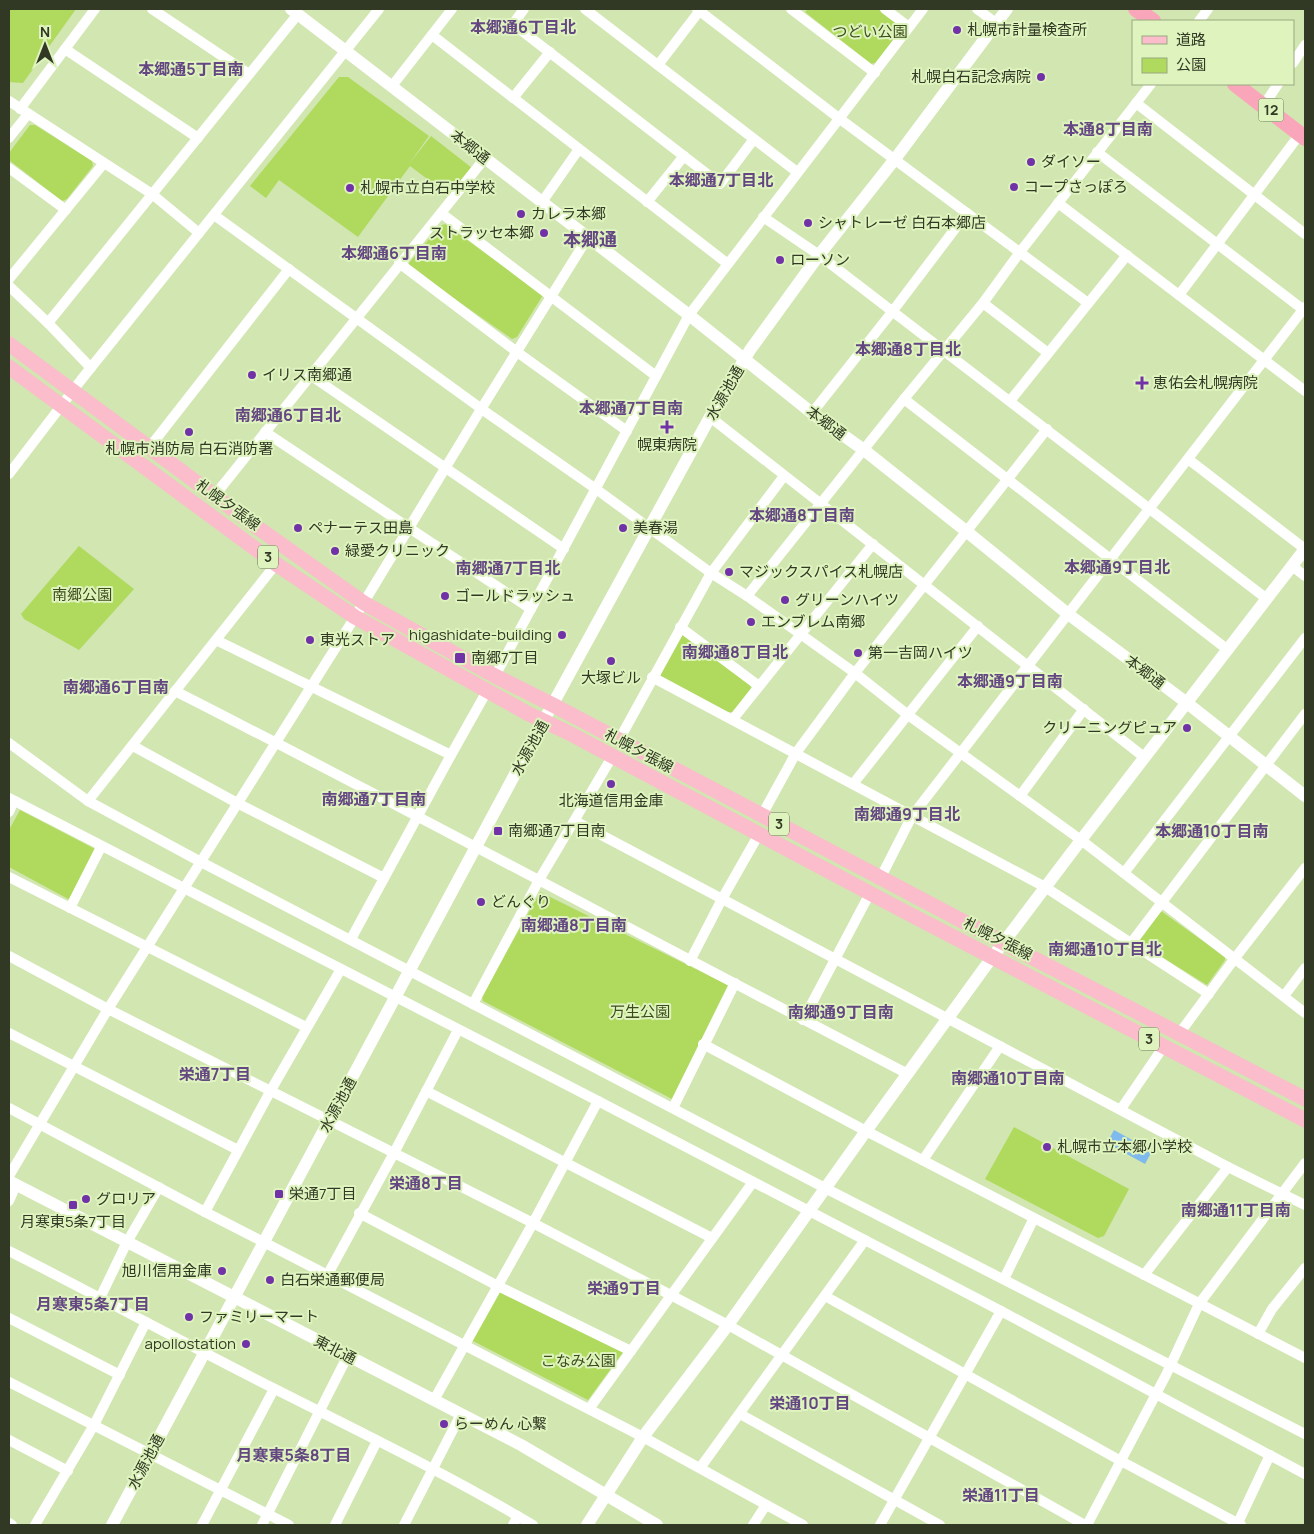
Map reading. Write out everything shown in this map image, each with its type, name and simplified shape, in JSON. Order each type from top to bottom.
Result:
[{"type":"highway","points":[[1136,9],[1151,20]]},
{"type":"highway","name":"12","points":[[1236,85],[1302,136]]},
{"type":"main road","name":"札幌夕張線","points":[[9,344],[149,448],[364,603],[495,676],[1305,1099]]},
{"type":"main road","name":"札幌夕張線","points":[[10,370],[63,405],[276,564],[355,617],[487,691],[1305,1120]]},
{"type":"street","points":[[9,138],[24,111],[65,49],[95,9]]},
{"type":"street","points":[[152,9],[249,74]]},
{"type":"street","points":[[9,474],[91,368],[379,9]]},
{"type":"street","points":[[392,86],[452,9]]},
{"type":"street","points":[[524,9],[513,24],[720,184],[754,139]]},
{"type":"street","points":[[585,9],[797,172]]},
{"type":"street","points":[[658,65],[699,9],[840,119],[1088,302]]},
{"type":"street","points":[[885,9],[910,27]]},
{"type":"street","points":[[495,676],[689,315],[923,9]]},
{"type":"street","points":[[977,9],[996,24]]},
{"type":"street","name":"水源池通","points":[[112,1525],[544,720],[710,417],[745,359],[819,255],[895,159],[1008,9]]},
{"type":"street","points":[[1200,20],[1208,9]]},
{"type":"street","points":[[48,323],[249,74],[294,11]]},
{"type":"street","name":"本郷通","points":[[294,11],[689,315],[812,413],[864,450],[966,530],[1068,614],[1305,796]]},
{"type":"street","points":[[798,11],[875,73]]},
{"type":"street","points":[[432,35],[728,264]]},
{"type":"street","points":[[1294,62],[1305,45]]},
{"type":"street","points":[[65,49],[198,138]]},
{"type":"street","points":[[513,98],[550,52]]},
{"type":"street","points":[[747,596],[904,399],[984,303],[1020,252],[1150,85]]},
{"type":"street","points":[[1264,105],[1277,85]]},
{"type":"street","points":[[9,101],[152,194],[199,233]]},
{"type":"street","points":[[1136,103],[1305,234]]},
{"type":"street","points":[[1179,295],[1254,195],[1302,136]]},
{"type":"street","points":[[542,202],[579,149]]},
{"type":"street","points":[[881,877],[912,816],[1304,309],[1097,152]]},
{"type":"street","points":[[647,202],[684,156]]},
{"type":"street","points":[[215,495],[485,158]]},
{"type":"street","points":[[9,280],[104,163]]},
{"type":"street","points":[[9,168],[66,210]]},
{"type":"street","points":[[1058,203],[1305,391]]},
{"type":"street","points":[[441,213],[656,376]]},
{"type":"street","points":[[812,413],[967,213]]},
{"type":"street","points":[[214,215],[481,409],[596,488],[710,573],[747,596],[855,673],[908,715],[1081,840],[1305,1013]]},
{"type":"street","points":[[763,217],[819,255],[1267,599]]},
{"type":"street","points":[[9,1201],[11,1181],[39,1124],[73,1066],[364,603],[588,237]]},
{"type":"street","points":[[1010,401],[1127,255]]},
{"type":"street","points":[[399,264],[627,431]]},
{"type":"street","points":[[149,448],[289,269]]},
{"type":"street","points":[[9,286],[91,368]]},
{"type":"street","points":[[984,303],[1048,353]]},
{"type":"street","points":[[310,375],[564,549]]},
{"type":"street","points":[[904,399],[1228,650]]},
{"type":"street","points":[[710,417],[1144,757]]},
{"type":"street","points":[[762,815],[796,754],[855,673],[1047,429]]},
{"type":"street","points":[[265,432],[408,529],[531,609]]},
{"type":"street","points":[[587,1525],[643,1437],[728,1325],[947,1019],[1144,757],[1305,549],[1188,459]]},
{"type":"street","points":[[619,740],[710,573],[784,476]]},
{"type":"street","points":[[733,719],[873,544]]},
{"type":"street","points":[[88,802],[276,564]]},
{"type":"street","points":[[1292,566],[1305,576]]},
{"type":"street","points":[[853,784],[978,626]]},
{"type":"street","points":[[680,627],[759,686]]},
{"type":"street","points":[[1124,873],[1305,638]]},
{"type":"street","points":[[216,640],[450,755]]},
{"type":"street","points":[[652,677],[1046,887],[1209,994]]},
{"type":"street","points":[[176,691],[908,1074]]},
{"type":"street","points":[[351,940],[450,755],[487,691]]},
{"type":"street","points":[[1020,796],[1084,709]]},
{"type":"street","points":[[1131,943],[1305,714]]},
{"type":"street","points":[[9,743],[88,802],[198,866],[351,940],[408,976],[473,1004],[673,1108],[822,1192],[1004,1279],[1305,1434]]},
{"type":"street","points":[[133,746],[239,804],[384,878]]},
{"type":"street","points":[[473,1004],[539,880],[612,757]]},
{"type":"street","points":[[9,812],[12,800],[101,847],[185,888],[809,1210],[1305,1474]]},
{"type":"street","points":[[575,821],[1228,1167],[1305,1205]]},
{"type":"street","points":[[690,961],[759,834]]},
{"type":"street","points":[[70,908],[101,847]]},
{"type":"street","points":[[1179,1034],[1305,868]]},
{"type":"street","points":[[9,876],[306,1027]]},
{"type":"street","points":[[803,1020],[870,893]]},
{"type":"street","points":[[9,956],[728,1325],[1086,1525],[1166,1375],[1199,1304],[1305,1163]]},
{"type":"street","points":[[1284,996],[1305,968]]},
{"type":"street","points":[[205,1212],[306,1027],[341,969]]},
{"type":"street","points":[[673,1108],[703,1044],[735,983]]},
{"type":"street","points":[[328,1274],[458,1030]]},
{"type":"street","points":[[9,1033],[238,1150]]},
{"type":"street","points":[[703,1044],[866,1131],[1305,1358]]},
{"type":"street","points":[[923,1160],[1000,1046]]},
{"type":"street","points":[[1121,1109],[1164,1046]]},
{"type":"street","points":[[426,1091],[712,1238]]},
{"type":"street","points":[[434,1400],[598,1101]]},
{"type":"street","points":[[9,1108],[205,1212],[643,1437],[803,1525]]},
{"type":"street","points":[[1144,1275],[1228,1167]]},
{"type":"street","name":"東北通","points":[[11,1181],[233,1298],[521,1445],[657,1525]]},
{"type":"street","points":[[589,1409],[753,1182]]},
{"type":"street","points":[[100,1298],[127,1242],[159,1187]]},
{"type":"street","points":[[359,1213],[498,1286],[631,1351]]},
{"type":"street","points":[[1004,1279],[1034,1218]]},
{"type":"street","points":[[700,1468],[865,1240]]},
{"type":"street","points":[[9,1251],[432,1469],[516,1521],[533,1525]]},
{"type":"street","points":[[1258,1334],[1272,1309],[1303,1274]]},
{"type":"street","points":[[825,1296],[1239,1525],[1270,1455]]},
{"type":"street","points":[[880,1525],[1001,1311]]},
{"type":"street","points":[[9,1318],[120,1375]]},
{"type":"street","points":[[35,1525],[94,1425],[146,1322]]},
{"type":"street","points":[[262,1525],[347,1356]]},
{"type":"street","points":[[9,1382],[289,1525]]},
{"type":"street","points":[[202,1525],[274,1389]]},
{"type":"street","points":[[408,1524],[432,1469],[461,1414]]},
{"type":"street","points":[[740,1414],[940,1525]]},
{"type":"street","points":[[9,1440],[68,1471]]},
{"type":"street","points":[[334,1525],[377,1441]]},
{"type":"street","points":[[753,1525],[766,1504]]},
{"type":"green space","points":[[9,9],[76,9],[23,83],[9,82]]},
{"type":"green space","name":"つどい公園","points":[[808,9],[878,9],[901,26],[901,30],[875,63],[871,64],[805,12]]},
{"type":"green space","points":[[339,77],[348,77],[429,136],[409,164],[431,136],[472,168],[450,196],[410,166],[358,237],[279,180],[266,198],[250,186]]},
{"type":"green space","points":[[30,125],[35,125],[92,161],[93,166],[67,199],[62,201],[9,160],[9,153]]},
{"type":"green space","points":[[445,224],[543,295],[517,337],[512,339],[409,267],[409,263],[440,226]]},
{"type":"green space","name":"南郷公園","points":[[79,546],[134,589],[79,650],[24,619],[21,614]]},
{"type":"green space","points":[[680,633],[750,685],[751,688],[733,712],[728,712],[661,676],[659,670]]},
{"type":"green space","points":[[20,810],[95,849],[70,900],[9,867],[9,830]]},
{"type":"green space","name":"万生公園","points":[[540,892],[728,985],[672,1099],[483,1001],[482,996]]},
{"type":"green space","points":[[1161,911],[1225,957],[1225,960],[1207,985],[1141,944],[1140,940]]},
{"type":"green space","points":[[1014,1127],[1129,1189],[1104,1236],[1098,1238],[985,1179]]},
{"type":"green space","name":"こなみ公園","points":[[501,1292],[623,1352],[588,1400],[471,1340],[498,1293]]},
{"type":"water","points":[[1114,1130],[1152,1151],[1145,1164],[1107,1143]]},
{"type":"place","name":"札幌市計量検査所","points":[[957,30]]},
{"type":"place","name":"札幌白石記念病院","points":[[1041,77]]},
{"type":"place","name":"ダイソー","points":[[1031,162]]},
{"type":"place","name":"コープさっぽろ","points":[[1014,187]]},
{"type":"place","name":"札幌市立白石中学校","points":[[350,188]]},
{"type":"place","name":"カレラ本郷","points":[[521,214]]},
{"type":"place","name":"シャトレーゼ 白石本郷店","points":[[808,223]]},
{"type":"place","name":"ストラッセ本郷","points":[[544,233]]},
{"type":"place","name":"ローソン","points":[[780,260]]},
{"type":"place","name":"イリス南郷通","points":[[252,375]]},
{"type":"place","name":"恵佑会札幌病院","points":[[1142,383]]},
{"type":"place","name":"幌東病院","points":[[667,427]]},
{"type":"place","name":"札幌市消防局 白石消防署","points":[[189,432]]},
{"type":"place","name":"ペナーテス田島","points":[[298,528]]},
{"type":"place","name":"美春湯","points":[[623,528]]},
{"type":"place","name":"緑愛クリニック","points":[[335,551]]},
{"type":"place","name":"マジックスパイス札幌店","points":[[729,572]]},
{"type":"place","name":"ゴールドラッシュ","points":[[445,596]]},
{"type":"place","name":"グリーンハイツ","points":[[785,600]]},
{"type":"place","name":"エンブレム南郷","points":[[751,622]]},
{"type":"place","name":"higashidate-building","points":[[562,635]]},
{"type":"place","name":"東光ストア","points":[[310,640]]},
{"type":"place","name":"第一吉岡ハイツ","points":[[858,653]]},
{"type":"place","name":"南郷7丁目","points":[[460,658]]},
{"type":"place","name":"大塚ビル","points":[[611,661]]},
{"type":"place","name":"クリーニングピュア","points":[[1187,728]]},
{"type":"place","name":"北海道信用金庫","points":[[611,784]]},
{"type":"place","name":"南郷通7丁目南","points":[[498,831]]},
{"type":"place","name":"どんぐり","points":[[481,902]]},
{"type":"place","name":"札幌市立本郷小学校","points":[[1047,1147]]},
{"type":"place","name":"栄通7丁目","points":[[279,1194]]},
{"type":"place","name":"グロリア","points":[[86,1199]]},
{"type":"place","name":"月寒東5条7丁目","points":[[73,1205]]},
{"type":"place","name":"旭川信用金庫","points":[[222,1271]]},
{"type":"place","name":"白石栄通郵便局","points":[[270,1280]]},
{"type":"place","name":"ファミリーマート","points":[[189,1317]]},
{"type":"place","name":"apollostation","points":[[246,1344]]},
{"type":"place","name":"らーめん 心繋","points":[[444,1424]]},
{"type":"district","name":"本郷通6丁目北","points":[[523,27]]},
{"type":"district","name":"本郷通5丁目南","points":[[191,69]]},
{"type":"district","name":"本通8丁目南","points":[[1108,129]]},
{"type":"district","name":"本郷通7丁目北","points":[[721,180]]},
{"type":"district","name":"本郷通","points":[[590,240]]},
{"type":"district","name":"本郷通6丁目南","points":[[394,253]]},
{"type":"district","name":"本郷通8丁目北","points":[[908,349]]},
{"type":"district","name":"本郷通7丁目南","points":[[631,408]]},
{"type":"district","name":"南郷通6丁目北","points":[[288,415]]},
{"type":"district","name":"本郷通8丁目南","points":[[802,515]]},
{"type":"district","name":"本郷通9丁目北","points":[[1117,567]]},
{"type":"district","name":"南郷通7丁目北","points":[[508,568]]},
{"type":"district","name":"南郷通8丁目北","points":[[735,652]]},
{"type":"district","name":"本郷通9丁目南","points":[[1010,681]]},
{"type":"district","name":"南郷通6丁目南","points":[[116,687]]},
{"type":"district","name":"南郷通7丁目南","points":[[374,799]]},
{"type":"district","name":"南郷通9丁目北","points":[[907,814]]},
{"type":"district","name":"本郷通10丁目南","points":[[1212,831]]},
{"type":"district","name":"南郷通8丁目南","points":[[574,925]]},
{"type":"district","name":"南郷通10丁目北","points":[[1105,949]]},
{"type":"district","name":"南郷通9丁目南","points":[[841,1012]]},
{"type":"district","name":"栄通7丁目","points":[[215,1074]]},
{"type":"district","name":"南郷通10丁目南","points":[[1008,1078]]},
{"type":"district","name":"栄通8丁目","points":[[426,1183]]},
{"type":"district","name":"南郷通11丁目南","points":[[1236,1210]]},
{"type":"district","name":"栄通9丁目","points":[[624,1288]]},
{"type":"district","name":"月寒東5条7丁目","points":[[93,1304]]},
{"type":"district","name":"栄通10丁目","points":[[810,1403]]},
{"type":"district","name":"月寒東5条8丁目","points":[[294,1455]]},
{"type":"district","name":"栄通11丁目","points":[[1001,1495]]}]
